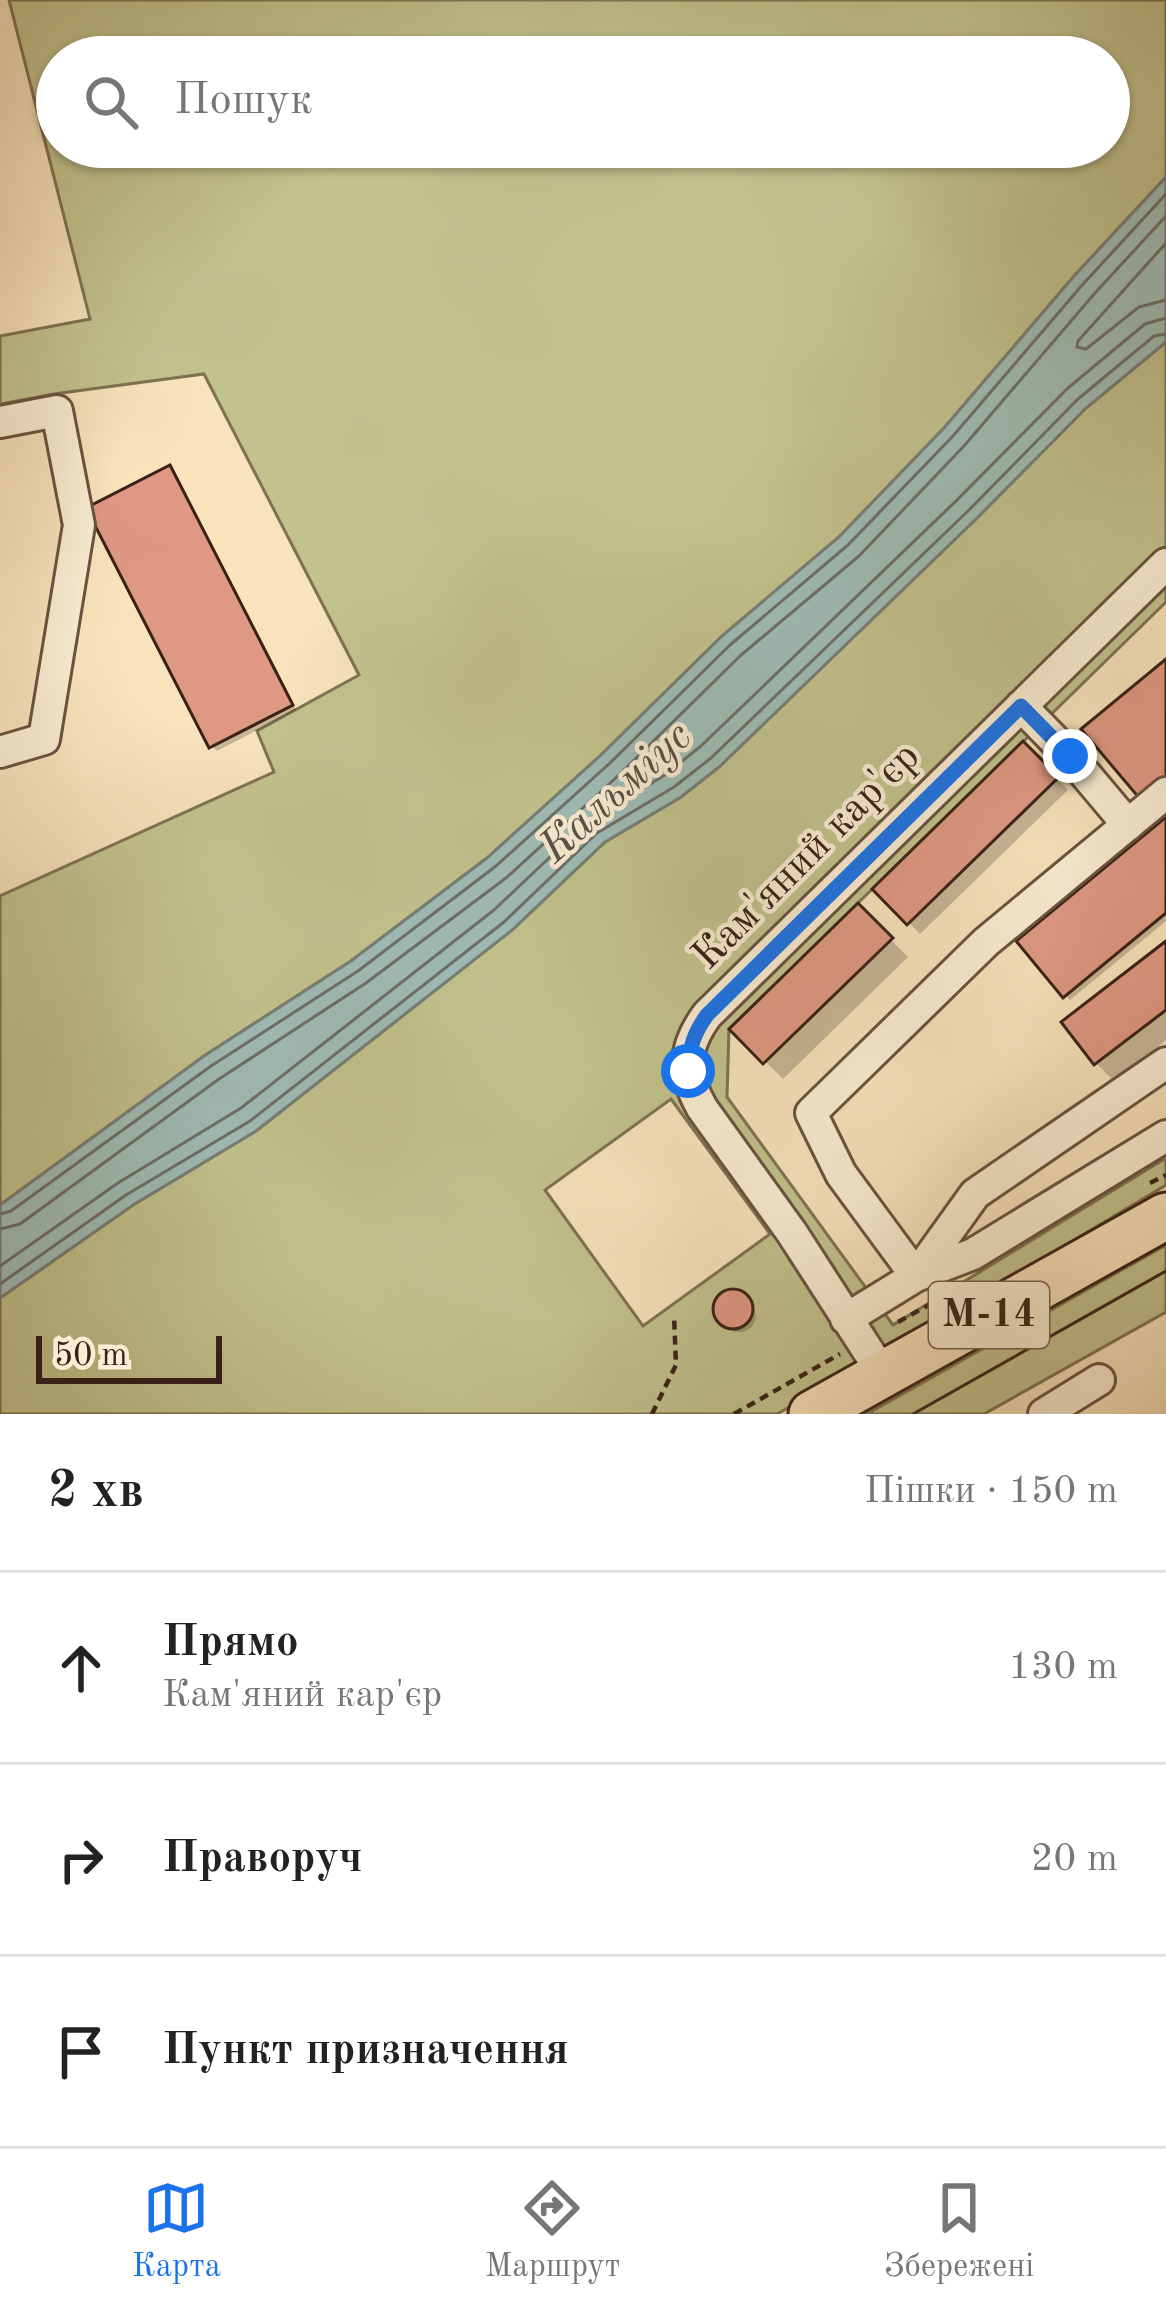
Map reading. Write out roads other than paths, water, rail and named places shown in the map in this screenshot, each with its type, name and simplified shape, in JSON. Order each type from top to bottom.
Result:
[{"type":"highway","name":"М-14","points":[[812,1414],[864,1345],[1166,1216]]},
{"type":"street","points":[[0,422],[57,412],[79,525],[44,739],[0,752]]},
{"type":"street","name":"Кам'яний кар'єр","points":[[864,1345],[692,1090],[689,1051],[695,1031],[1166,564]]},
{"type":"street","points":[[1021,706],[1127,825]]},
{"type":"street","points":[[916,1276],[842,1174],[811,1113],[986,943],[1166,793]]},
{"type":"street","points":[[864,1345],[974,1195],[1166,1063]]},
{"type":"street","points":[[916,1276],[974,1254],[1166,1136]]},
{"type":"street","points":[[1044,1414],[1099,1379]]},
{"type":"water","name":"Кальміус","points":[[1166,177],[1166,342],[1086,408],[719,767],[681,797],[605,842],[512,930],[256,1131],[133,1205],[0,1298],[0,1205],[204,1056],[351,961],[487,858],[722,636],[839,537],[944,428]]},
{"type":"tram line","points":[[913,1414],[1166,1271]]}]
